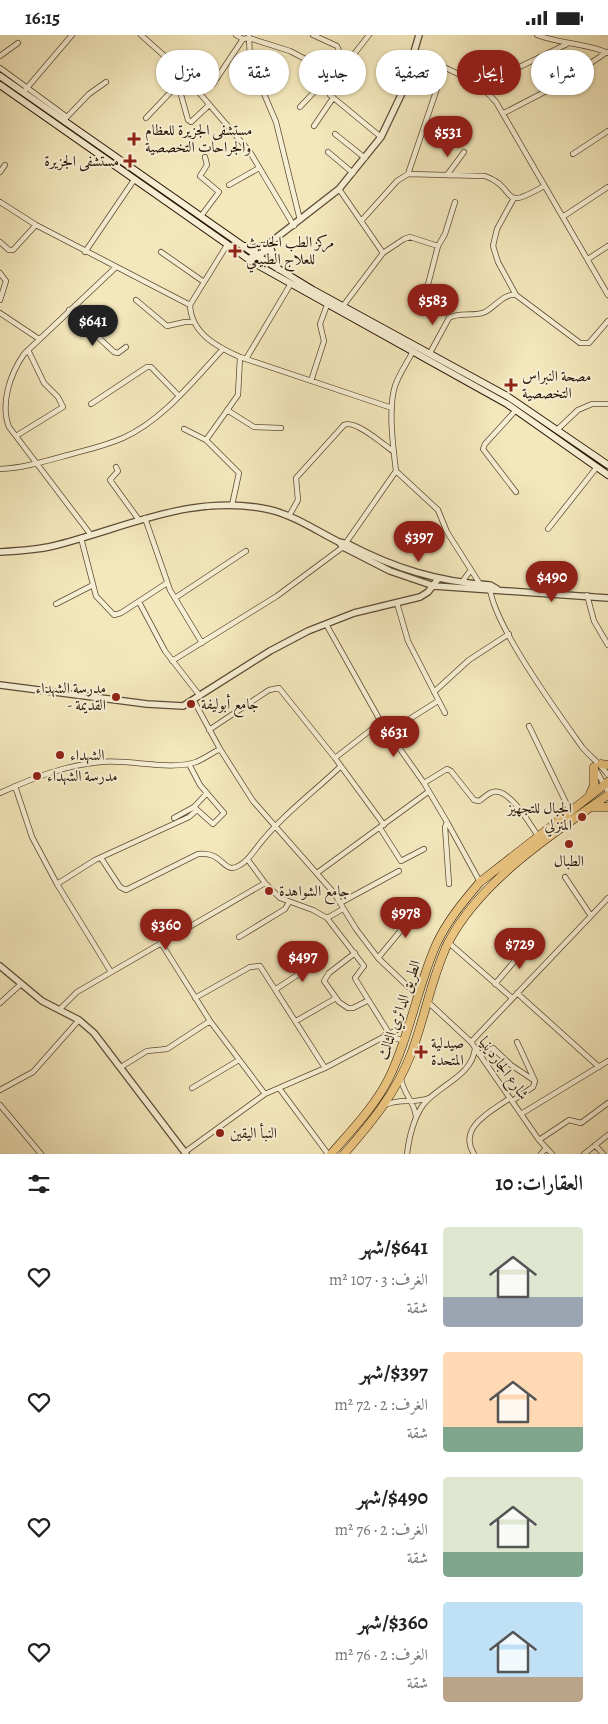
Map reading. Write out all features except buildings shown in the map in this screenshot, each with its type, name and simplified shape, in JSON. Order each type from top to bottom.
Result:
[{"type":"main road","points":[[2,75],[257,256],[343,306],[507,396],[558,429],[608,465]]},
{"type":"main road","points":[[0,85],[251,261],[290,285],[516,410],[608,475]]},
{"type":"main road","points":[[243,246],[255,248],[268,245],[279,270]]},
{"type":"main road","points":[[586,798],[594,785],[599,764]]},
{"type":"main road","name":"الطريق الدائري الثالث","points":[[332,1154],[383,1089],[405,1041],[428,966],[445,928],[480,882],[606,783]]},
{"type":"main road","name":"الطريق الدائري الثالث","points":[[344,1154],[385,1105],[402,1078],[449,943],[467,913],[503,875],[608,794]]},
{"type":"main road","points":[[591,807],[608,807]]},
{"type":"street","points":[[25,91],[72,35]]},
{"type":"street","points":[[141,35],[157,50]]},
{"type":"street","points":[[236,35],[243,39]]},
{"type":"street","points":[[313,35],[321,37],[337,46],[339,50]]},
{"type":"street","points":[[356,50],[368,35]]},
{"type":"street","points":[[414,50],[419,35]]},
{"type":"street","points":[[537,35],[607,53]]},
{"type":"street","points":[[249,36],[250,61],[276,122],[301,221]]},
{"type":"street","points":[[219,75],[243,39],[249,36],[299,56]]},
{"type":"street","points":[[0,56],[18,43]]},
{"type":"street","points":[[521,66],[567,44]]},
{"type":"street","points":[[504,113],[558,85],[607,53]]},
{"type":"street","points":[[0,68],[2,75]]},
{"type":"street","points":[[65,119],[89,95],[106,82]]},
{"type":"street","points":[[146,118],[168,95]]},
{"type":"street","points":[[181,95],[188,120],[191,122],[208,106]]},
{"type":"street","points":[[199,95],[246,147],[294,226]]},
{"type":"street","points":[[300,107],[313,95]]},
{"type":"street","points":[[332,95],[381,137]]},
{"type":"street","points":[[251,261],[268,245],[301,221],[339,189],[381,137],[400,95]]},
{"type":"street","points":[[408,174],[435,95]]},
{"type":"street","points":[[490,95],[504,113],[608,295]]},
{"type":"street","points":[[314,125],[333,98]]},
{"type":"street","points":[[573,154],[608,131]]},
{"type":"street","points":[[335,133],[365,158]]},
{"type":"street","points":[[328,152],[353,173]]},
{"type":"street","points":[[447,175],[464,152]]},
{"type":"street","points":[[201,216],[219,192],[200,176],[207,165],[206,157]]},
{"type":"street","points":[[0,171],[5,165]]},
{"type":"street","points":[[229,185],[259,168]]},
{"type":"street","points":[[362,220],[396,181],[408,174],[485,175],[514,198],[521,199],[544,186]]},
{"type":"street","points":[[85,252],[134,180]]},
{"type":"street","points":[[564,216],[608,187]]},
{"type":"street","points":[[339,189],[384,253]]},
{"type":"street","points":[[514,198],[497,229],[493,246],[498,262],[516,295],[580,343],[589,343],[608,321]]},
{"type":"street","points":[[0,202],[36,225],[85,252],[190,305]]},
{"type":"street","points":[[425,296],[438,246],[447,228],[455,202]]},
{"type":"street","points":[[0,242],[9,251],[14,250],[36,225]]},
{"type":"street","points":[[343,306],[384,253],[404,239],[410,237],[438,246]]},
{"type":"street","points":[[228,245],[190,305],[193,322],[211,342],[240,357],[392,408]]},
{"type":"street","points":[[588,259],[608,246]]},
{"type":"street","points":[[161,252],[204,282]]},
{"type":"street","points":[[91,535],[35,464],[6,421],[2,394],[28,350],[68,310],[115,268]]},
{"type":"street","points":[[0,273],[6,281],[0,300]]},
{"type":"street","points":[[246,359],[290,285]]},
{"type":"street","points":[[430,353],[449,318],[454,315],[470,316],[485,312],[508,295],[516,295]]},
{"type":"street","points":[[136,301],[167,326],[185,321],[193,322]]},
{"type":"street","points":[[311,381],[324,341],[320,323],[327,305]]},
{"type":"street","points":[[68,310],[114,351],[118,353],[126,347]]},
{"type":"street","points":[[0,313],[39,339]]},
{"type":"street","points":[[0,469],[35,464],[123,438],[160,414],[222,349]]},
{"type":"street","points":[[16,436],[63,407],[58,397],[44,383],[28,350]]},
{"type":"street","points":[[412,351],[395,386],[392,408],[396,471],[438,510],[470,571],[480,584]]},
{"type":"street","points":[[206,441],[238,395],[240,357]]},
{"type":"street","points":[[90,404],[147,367],[151,367],[179,396]]},
{"type":"street","points":[[558,429],[568,418],[584,406],[608,404]]},
{"type":"street","points":[[227,410],[254,427],[281,428]]},
{"type":"street","points":[[516,410],[485,444],[483,449],[516,492]]},
{"type":"street","points":[[289,516],[298,500],[296,477],[344,425],[348,423],[356,425],[394,453]]},
{"type":"street","points":[[184,429],[206,441],[239,473],[232,505]]},
{"type":"street","points":[[116,467],[118,471],[110,480],[142,519],[167,583],[202,643]]},
{"type":"street","points":[[548,529],[597,467]]},
{"type":"street","points":[[172,661],[283,592],[343,544],[396,471]]},
{"type":"street","points":[[0,552],[42,548],[186,507],[232,505],[270,510],[289,516],[390,571],[434,586],[490,588],[608,598]]},
{"type":"street","points":[[81,538],[96,596],[114,615],[139,602],[167,583]]},
{"type":"street","points":[[343,544],[399,567],[438,579],[480,584],[490,588]]},
{"type":"street","points":[[175,598],[246,551]]},
{"type":"street","points":[[462,582],[470,571]]},
{"type":"street","points":[[0,685],[147,704],[184,706],[270,651],[326,624],[361,611],[420,597],[434,586],[438,579]]},
{"type":"street","points":[[56,604],[93,585]]},
{"type":"street","points":[[490,588],[493,602],[509,634],[569,729],[608,775]]},
{"type":"street","points":[[586,595],[594,621],[608,645]]},
{"type":"street","points":[[139,602],[172,661],[200,697]]},
{"type":"street","points":[[397,603],[408,641],[445,713]]},
{"type":"street","points":[[326,624],[381,722],[424,783],[480,882]]},
{"type":"street","points":[[434,693],[469,661],[509,634]]},
{"type":"street","points":[[209,730],[269,690],[278,688],[335,757],[382,826],[401,861],[424,849]]},
{"type":"street","points":[[194,701],[220,749],[253,801],[274,827],[317,873],[378,958],[419,997]]},
{"type":"street","points":[[389,733],[438,701]]},
{"type":"street","points":[[335,757],[381,722]]},
{"type":"street","points":[[529,726],[570,811]]},
{"type":"street","points":[[0,793],[62,768],[82,764],[132,761],[168,765],[189,764],[197,762],[220,749]]},
{"type":"street","points":[[189,764],[207,793],[224,810],[224,815],[212,824],[196,808]]},
{"type":"street","points":[[599,764],[608,794]]},
{"type":"street","points":[[101,858],[120,887],[126,890],[198,854],[217,856],[231,868],[248,859],[274,827],[341,766]]},
{"type":"street","points":[[424,783],[447,769],[452,771],[474,800],[479,801],[492,792],[498,792],[511,799],[524,814],[538,836]]},
{"type":"street","points":[[15,786],[28,828],[57,884],[111,972]]},
{"type":"street","points":[[317,873],[428,791]]},
{"type":"street","points":[[57,884],[101,858],[189,817],[207,793]]},
{"type":"street","points":[[174,818],[196,808]]},
{"type":"street","points":[[447,822],[445,827],[449,884]]},
{"type":"street","points":[[248,859],[265,883],[280,898],[313,910],[326,918],[364,966],[355,977],[367,995],[367,1001],[387,1034],[405,1041]]},
{"type":"street","points":[[340,903],[399,871]]},
{"type":"street","points":[[565,877],[591,916]]},
{"type":"street","points":[[59,1010],[77,992],[265,883]]},
{"type":"street","points":[[471,1041],[608,897]]},
{"type":"street","points":[[239,937],[285,909],[289,902]]},
{"type":"street","points":[[326,918],[343,909]]},
{"type":"street","points":[[378,958],[402,929],[428,913]]},
{"type":"street","points":[[161,943],[210,1021],[265,1094]]},
{"type":"street","points":[[449,943],[512,999]]},
{"type":"street","points":[[495,984],[530,943]]},
{"type":"street","points":[[355,953],[326,977],[325,984],[336,998],[348,1008],[353,1008],[367,1001]]},
{"type":"street","points":[[276,989],[319,961]]},
{"type":"street","points":[[195,999],[254,965],[262,967],[325,1068]]},
{"type":"street","points":[[0,966],[42,1001],[79,1020],[94,1033],[186,1153],[265,1094],[325,1068],[411,1023]]},
{"type":"street","points":[[0,1003],[20,984]]},
{"type":"street","points":[[517,993],[598,1067]]},
{"type":"street","points":[[296,1021],[336,998]]},
{"type":"street","name":"شارع الجاردينيا","points":[[428,1002],[471,1041],[539,1140],[552,1154]]},
{"type":"street","points":[[0,1089],[33,1072],[79,1020]]},
{"type":"street","points":[[121,1067],[147,1051],[168,1049],[210,1021]]},
{"type":"street","points":[[474,1154],[470,1147],[469,1136],[474,1125],[511,1099],[533,1087],[535,1081],[517,1042]]},
{"type":"street","points":[[407,1154],[421,1109],[430,1098],[467,1067],[472,1060],[475,1048]]},
{"type":"street","points":[[479,1054],[493,1048],[511,1065],[535,1081]]},
{"type":"street","points":[[192,1088],[239,1059]]},
{"type":"street","points":[[521,1114],[608,1061]]},
{"type":"street","points":[[402,1078],[404,1091],[415,1110],[416,1122]]},
{"type":"street","points":[[279,1088],[328,1154]]},
{"type":"street","points":[[385,1105],[399,1100],[411,1102],[430,1098]]},
{"type":"street","points":[[0,1105],[41,1154]]},
{"type":"street","points":[[539,1140],[569,1120],[581,1123],[607,1105]]},
{"type":"street","points":[[584,1154],[608,1135]]},
{"type":"street","points":[[595,1145],[603,1154]]},
{"type":"street","points":[[541,1154],[546,1148]]},
{"type":"place","name":"مستشفى الجزيرة للعظام والجراحات التخصصية","points":[[134,139]]},
{"type":"place","name":"مستشفى الجزيرة","points":[[130,161]]},
{"type":"place","name":"مركز الطب الحديث للعلاج الطبيعي","points":[[235,251]]},
{"type":"place","name":"مصحة النبراس التخصصية","points":[[511,385]]},
{"type":"place","name":"مدرسة الشهداء - القديمة","points":[[116,697]]},
{"type":"place","name":"جامع أبوليفة","points":[[191,704]]},
{"type":"place","name":"الشهداء","points":[[60,755]]},
{"type":"place","name":"مدرسة الشهداء","points":[[37,776]]},
{"type":"place","name":"الجبال للتجهيز المنزلي","points":[[582,817]]},
{"type":"place","name":"الطبال","points":[[569,844]]},
{"type":"place","name":"جامع الشواهدة","points":[[269,891]]},
{"type":"place","name":"صيدلية المتحدة","points":[[421,1052]]},
{"type":"place","name":"النبأ اليقين","points":[[220,1133]]}]
